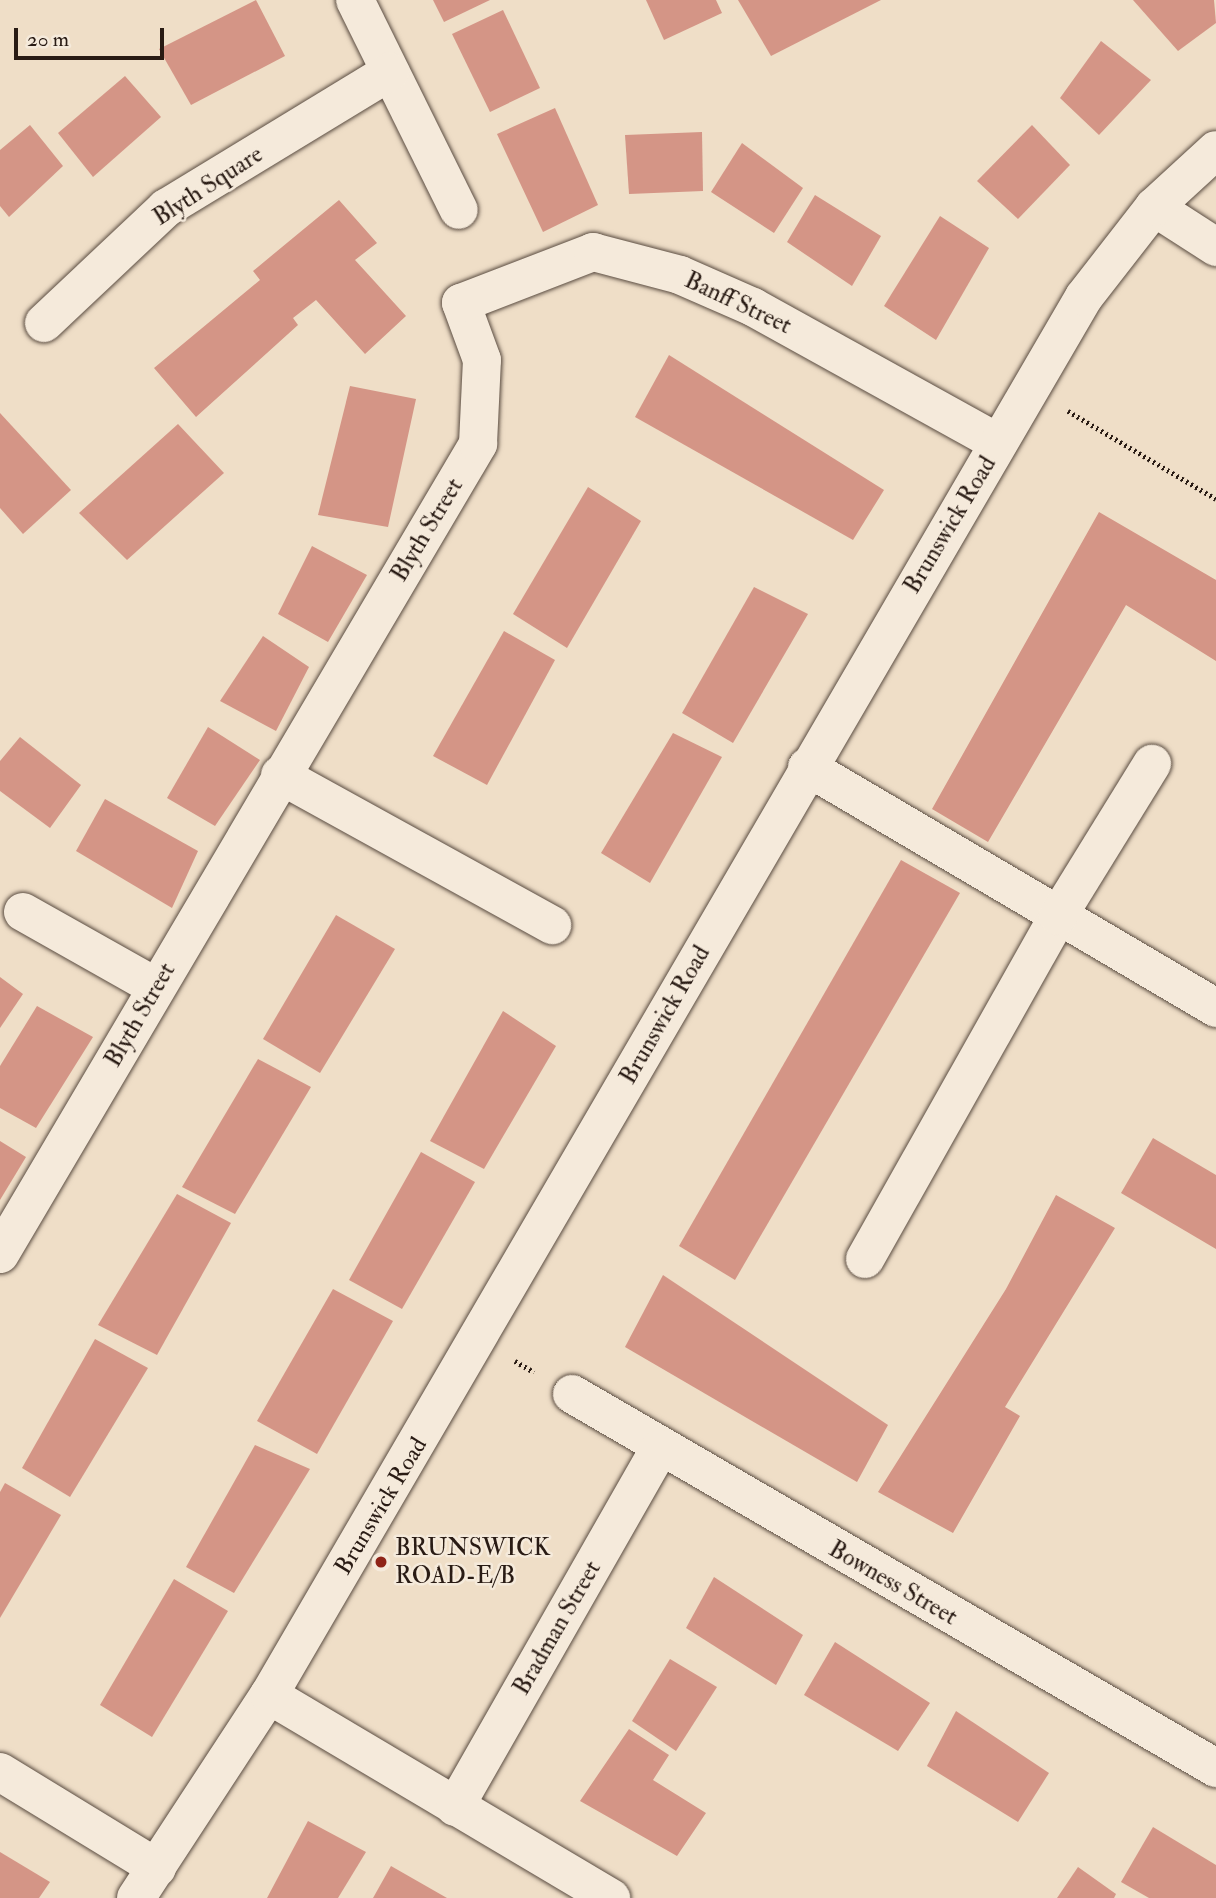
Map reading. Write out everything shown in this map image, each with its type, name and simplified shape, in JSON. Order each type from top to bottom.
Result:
[{"type":"street","points":[[355,0],[459,210]]},
{"type":"street","name":"Blyth Square","points":[[44,323],[166,208],[390,72]]},
{"type":"street","name":"Brunswick Road","points":[[147,1883],[269,1695],[479,1340],[1028,387],[1084,297],[1154,207],[1216,150]]},
{"type":"street","points":[[1154,207],[1216,247]]},
{"type":"street","name":"Banff Street","points":[[461,303],[593,252],[680,275],[753,307],[998,443]]},
{"type":"street","name":"Blyth Street","points":[[0,1254],[280,775],[478,444],[482,360],[461,303]]},
{"type":"street","points":[[865,1259],[1058,916],[1152,764]]},
{"type":"street","points":[[807,767],[1216,1008]]},
{"type":"street","points":[[280,775],[552,925]]},
{"type":"street","points":[[23,912],[156,988]]},
{"type":"street","name":"Bowness Street","points":[[572,1394],[659,1449],[1216,1768]]},
{"type":"street","name":"Bradman Street","points":[[455,1807],[659,1449]]},
{"type":"street","points":[[269,1695],[611,1898]]},
{"type":"street","points":[[0,1772],[147,1883]]},
{"type":"path","points":[[1028,387],[1216,499]]},
{"type":"path","points":[[479,1340],[572,1394]]},
{"type":"building","points":[[256,0],[285,56],[191,105],[159,49]]},
{"type":"building","points":[[433,0],[490,0],[444,22]]},
{"type":"building","points":[[646,0],[716,0],[722,13],[664,40]]},
{"type":"building","points":[[738,0],[881,0],[771,56]]},
{"type":"building","points":[[1133,0],[1214,0],[1216,23],[1178,51]]},
{"type":"building","points":[[503,10],[540,88],[490,112],[452,34]]},
{"type":"building","points":[[1101,41],[1151,80],[1099,135],[1060,98]]},
{"type":"building","points":[[125,76],[161,117],[93,177],[58,133]]},
{"type":"building","points":[[555,108],[598,205],[543,232],[497,134]]},
{"type":"building","points":[[30,125],[63,166],[9,217],[0,206],[0,150]]},
{"type":"building","points":[[1032,125],[1070,165],[1018,219],[977,181]]},
{"type":"building","points":[[702,132],[703,191],[629,194],[625,135]]},
{"type":"building","points":[[742,143],[803,188],[774,233],[711,192]]},
{"type":"building","points":[[815,195],[881,236],[852,286],[787,242]]},
{"type":"building","points":[[339,200],[377,243],[355,260],[406,316],[365,354],[316,300],[293,318],[298,325],[196,417],[154,368],[260,280],[253,271]]},
{"type":"building","points":[[940,216],[989,248],[936,340],[884,306]]},
{"type":"building","points":[[669,355],[884,490],[853,540],[635,417]]},
{"type":"building","points":[[350,386],[416,399],[388,527],[318,515]]},
{"type":"building","points":[[0,413],[71,490],[23,534],[0,508]]},
{"type":"building","points":[[178,424],[224,473],[127,560],[79,513]]},
{"type":"building","points":[[588,487],[641,521],[567,648],[513,614]]},
{"type":"building","points":[[1099,512],[1216,580],[1216,661],[1126,605],[988,842],[932,809]]},
{"type":"building","points":[[312,546],[367,575],[328,642],[278,614]]},
{"type":"building","points":[[754,587],[808,614],[733,743],[682,713]]},
{"type":"building","points":[[504,631],[555,660],[487,785],[433,756]]},
{"type":"building","points":[[263,636],[309,667],[276,731],[220,701]]},
{"type":"building","points":[[208,727],[260,760],[215,826],[167,798]]},
{"type":"building","points":[[673,733],[722,757],[650,883],[601,853]]},
{"type":"building","points":[[20,737],[81,785],[50,828],[0,791],[0,761]]},
{"type":"building","points":[[105,799],[198,851],[172,908],[76,851]]},
{"type":"building","points":[[901,860],[960,893],[735,1280],[679,1246]]},
{"type":"building","points":[[336,915],[395,949],[320,1073],[263,1039]]},
{"type":"building","points":[[0,977],[23,994],[0,1028]]},
{"type":"building","points":[[37,1006],[93,1037],[36,1128],[0,1108],[0,1066]]},
{"type":"building","points":[[503,1011],[556,1046],[484,1169],[430,1141]]},
{"type":"building","points":[[258,1059],[311,1087],[235,1214],[182,1187]]},
{"type":"building","points":[[1153,1138],[1216,1175],[1216,1249],[1121,1193]]},
{"type":"building","points":[[0,1141],[26,1157],[0,1200]]},
{"type":"building","points":[[421,1152],[475,1182],[402,1309],[349,1280]]},
{"type":"building","points":[[177,1194],[231,1223],[157,1355],[98,1325]]},
{"type":"building","points":[[1056,1195],[1115,1228],[1005,1407],[1020,1416],[953,1533],[878,1492],[1006,1289]]},
{"type":"building","points":[[663,1275],[888,1425],[857,1482],[625,1347]]},
{"type":"building","points":[[333,1289],[393,1321],[317,1454],[257,1421]]},
{"type":"building","points":[[95,1339],[148,1368],[70,1497],[22,1468]]},
{"type":"building","points":[[255,1445],[310,1469],[234,1593],[186,1567]]},
{"type":"building","points":[[5,1483],[61,1515],[0,1618],[0,1492]]},
{"type":"building","points":[[714,1577],[803,1635],[776,1685],[686,1628]]},
{"type":"building","points":[[174,1579],[228,1611],[152,1737],[100,1705]]},
{"type":"building","points":[[835,1642],[930,1703],[898,1751],[804,1695]]},
{"type":"building","points":[[670,1659],[717,1687],[676,1751],[632,1721]]},
{"type":"building","points":[[956,1711],[1049,1773],[1018,1822],[927,1766]]},
{"type":"building","points":[[629,1729],[669,1755],[653,1780],[706,1813],[677,1856],[580,1801]]},
{"type":"building","points":[[308,1821],[366,1852],[338,1898],[267,1898]]},
{"type":"building","points":[[1153,1827],[1216,1865],[1216,1898],[1149,1898],[1121,1882]]},
{"type":"building","points":[[0,1852],[50,1882],[39,1898],[0,1898]]},
{"type":"building","points":[[391,1866],[447,1898],[373,1898]]},
{"type":"building","points":[[1078,1867],[1116,1894],[1114,1898],[1057,1898]]},
{"type":"place","name":"BRUNSWICK ROAD-E/B","points":[[381,1562]]}]
